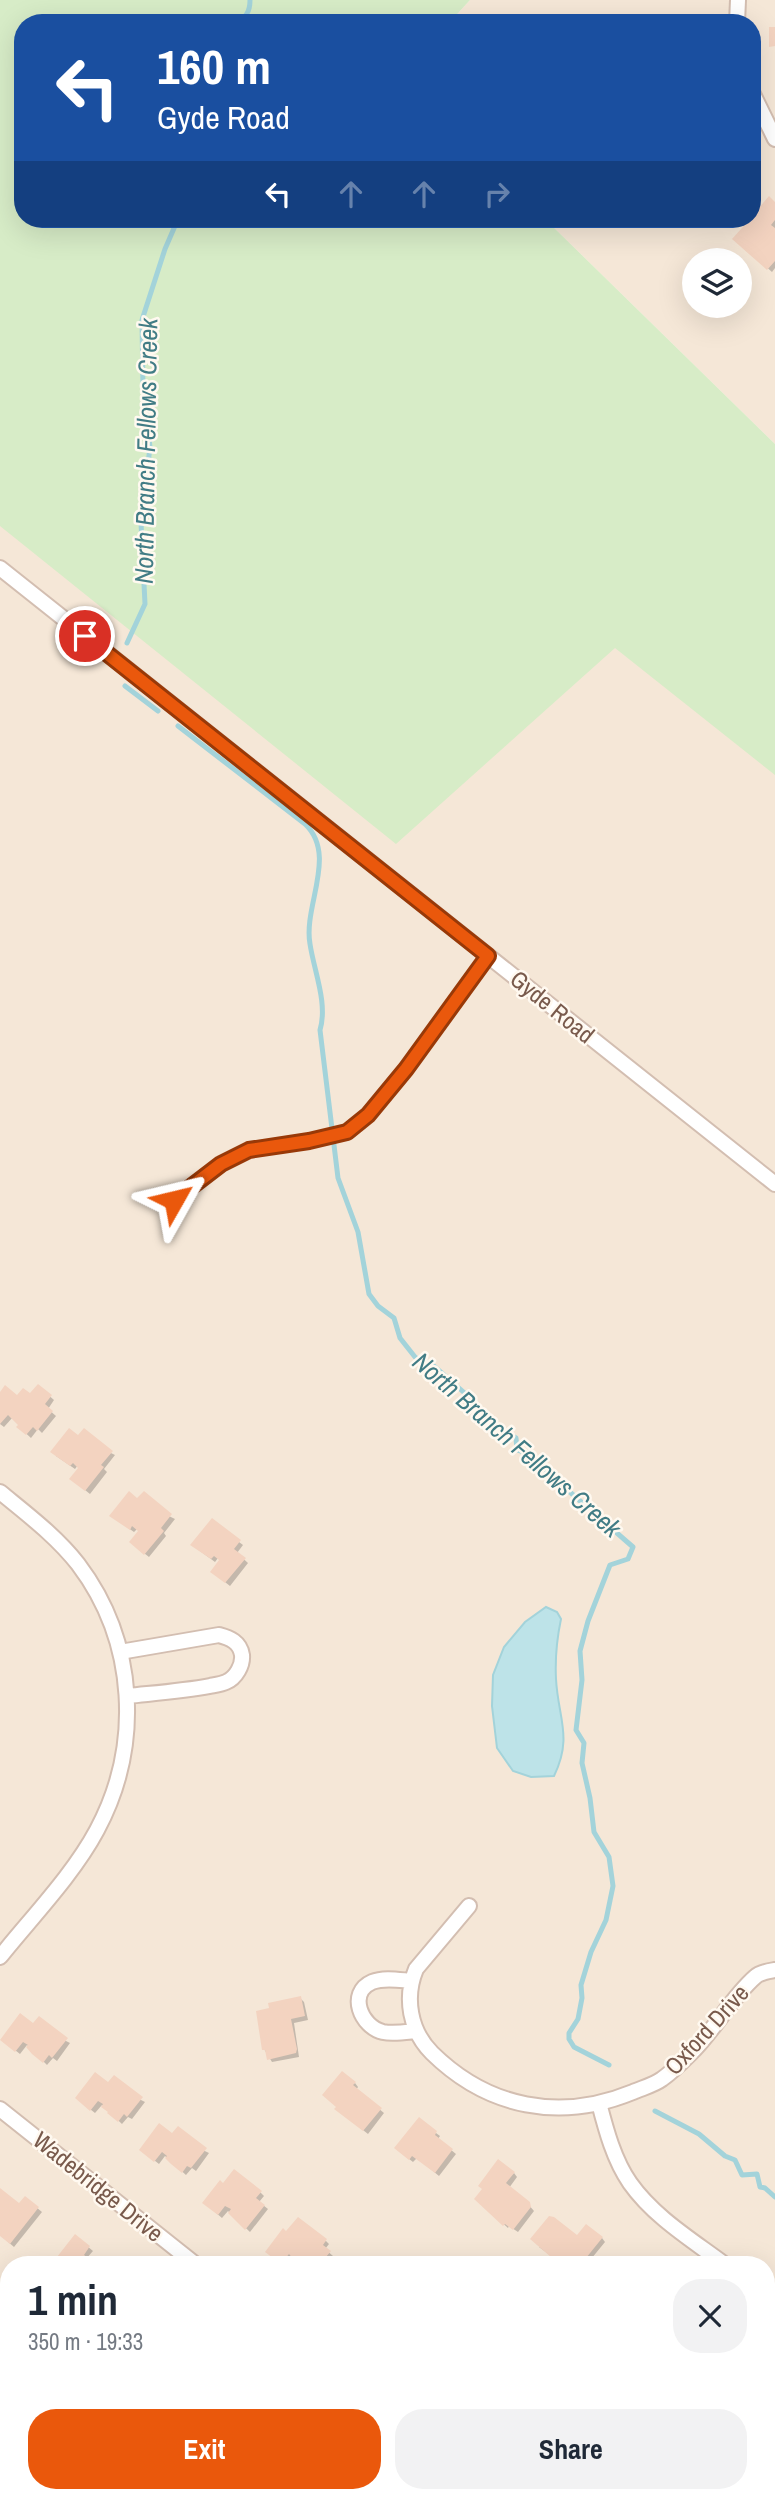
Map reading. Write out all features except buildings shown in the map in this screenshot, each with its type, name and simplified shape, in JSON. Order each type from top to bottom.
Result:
[{"type":"street","points":[[761,110],[775,139]]},
{"type":"street","name":"Gyde Road","points":[[0,568],[775,1184]]},
{"type":"street","points":[[0,1492],[60,1543],[79,1565],[111,1622],[128,1696],[127,1730],[122,1761],[111,1800],[96,1832],[76,1862],[0,1957]]},
{"type":"street","points":[[120,1652],[219,1635],[230,1638],[239,1646],[242,1654],[241,1665],[226,1682],[185,1691],[128,1696]]},
{"type":"street","points":[[416,2031],[386,2033],[376,2030],[365,2023],[359,2012],[359,2001],[371,1982],[390,1979],[411,1981],[416,1969],[469,1906]]},
{"type":"street","name":"Oxford Drive","points":[[411,1981],[410,2010],[421,2043],[449,2070],[486,2092],[521,2104],[566,2109],[622,2097],[661,2081],[692,2052],[757,1975],[775,1970]]},
{"type":"street","points":[[599,2103],[608,2138],[629,2183],[670,2224],[713,2256]]},
{"type":"street","name":"Wadebridge Drive","points":[[0,2109],[185,2256]]},
{"type":"lane","points":[[174,1200],[221,1164],[249,1150],[347,1132],[368,1115],[406,1069],[488,956]]},
{"type":"shaded area","points":[[0,0],[14,14],[14,228],[39,228],[775,644],[775,2256],[0,2256]]},
{"type":"shaded area","points":[[470,0],[775,0],[775,444],[554,228],[761,228],[761,14],[457,14]]},
{"type":"green space","points":[[0,0],[470,0],[457,14],[14,14],[14,228],[554,228],[775,444],[775,775],[615,648],[396,844],[0,526]]},
{"type":"water","points":[[546,1607],[557,1612],[561,1619],[556,1671],[563,1750],[554,1776],[531,1777],[513,1771],[497,1748],[492,1706],[493,1675],[504,1647],[525,1622]]},
{"type":"waterway","name":"North Branch Fellows Creek","points":[[247,14],[250,0]]},
{"type":"waterway","name":"North Branch Fellows Creek","points":[[127,643],[145,604],[141,523],[150,447],[143,389],[142,320],[174,228]]},
{"type":"waterway","name":"North Branch Fellows Creek","points":[[125,686],[158,711]]},
{"type":"waterway","name":"North Branch Fellows Creek","points":[[178,726],[305,824],[314,836],[319,850],[309,929],[310,944],[321,998],[320,1030],[338,1178],[358,1232],[369,1294],[378,1306],[394,1318],[400,1338],[415,1357],[427,1366],[434,1366],[468,1396],[492,1424],[516,1438],[517,1450],[532,1455],[543,1466],[545,1474],[633,1547],[628,1559],[610,1565],[588,1621],[580,1651],[582,1680],[576,1730],[584,1743],[582,1763],[594,1832],[609,1857],[613,1886],[606,1920],[591,1952],[581,1985],[582,1998],[578,2019],[569,2033],[569,2039],[574,2047],[609,2065]]},
{"type":"waterway","name":"North Branch Fellows Creek","points":[[655,2111],[699,2134],[725,2156],[735,2160],[742,2175],[757,2174],[760,2187],[775,2197]]},
{"type":"route","points":[[85,636],[488,956],[406,1069],[368,1115],[347,1132],[249,1150],[221,1164],[174,1200]]}]
